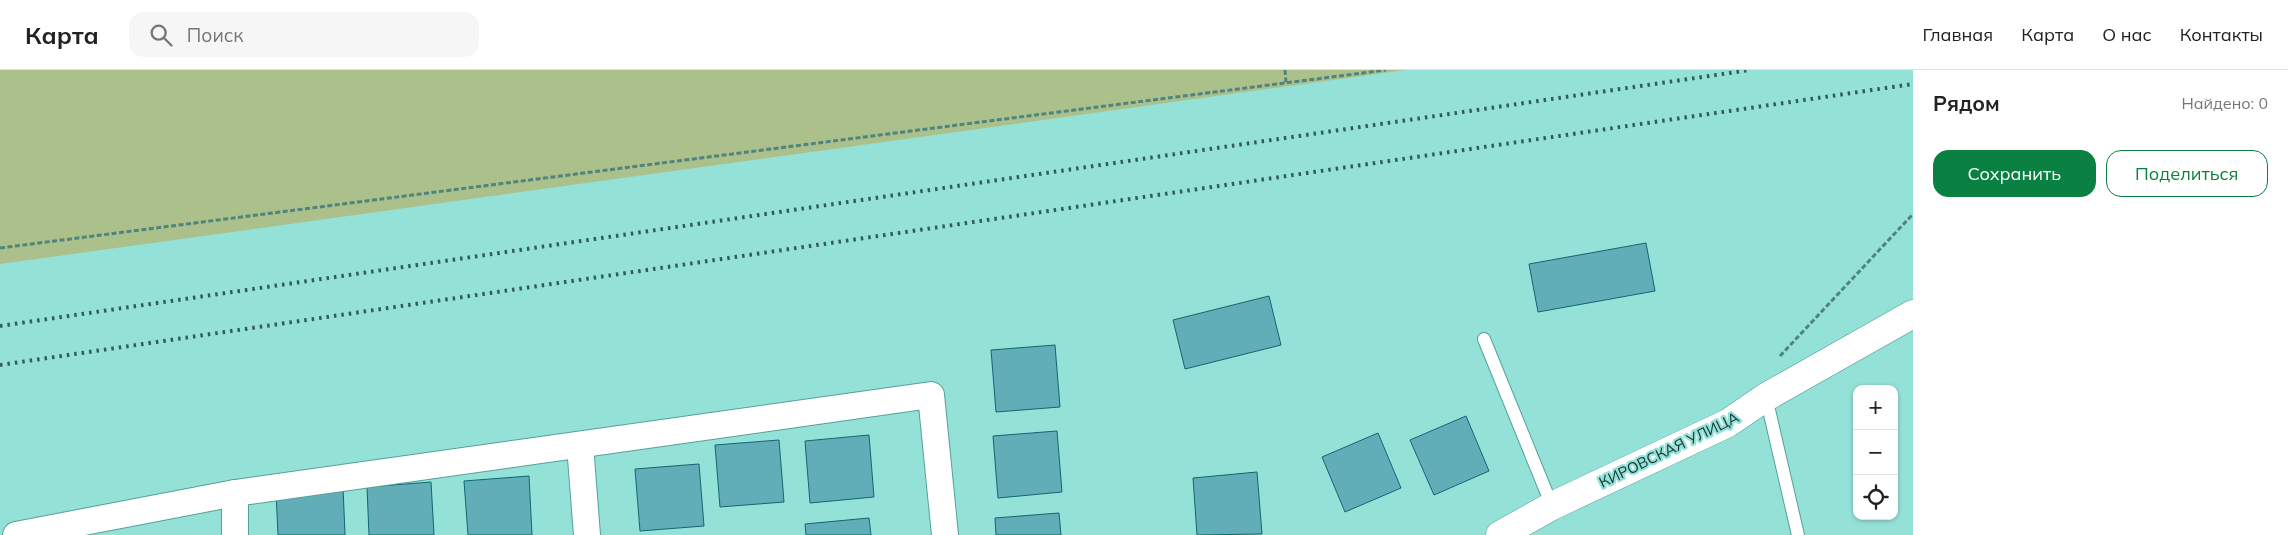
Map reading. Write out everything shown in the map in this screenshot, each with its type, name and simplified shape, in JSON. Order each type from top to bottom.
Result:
[{"type":"main road","name":"КИРОВСКАЯ УЛИЦА","points":[[1500,535],[1552,506],[1728,424],[1766,397],[1913,314]]},
{"type":"street","points":[[16,535],[235,494],[930,395],[945,535]]},
{"type":"street","points":[[580,445],[587,535]]},
{"type":"street","points":[[235,494],[235,535]]},
{"type":"lane","points":[[1484,339],[1552,506]]},
{"type":"lane","points":[[1766,397],[1798,535]]},
{"type":"path","points":[[1284,70],[1286,83]]},
{"type":"path","points":[[0,248],[1386,70]]},
{"type":"path","points":[[1780,357],[1913,214]]},
{"type":"green space","points":[[0,70],[1405,70],[0,264]]},
{"type":"building","points":[[1646,243],[1655,291],[1538,312],[1529,264]]},
{"type":"building","points":[[1269,296],[1281,345],[1185,369],[1173,320]]},
{"type":"building","points":[[1055,345],[1060,407],[996,412],[991,350]]},
{"type":"building","points":[[1466,416],[1489,471],[1434,495],[1410,440]]},
{"type":"building","points":[[1057,431],[1062,492],[998,498],[993,436]]},
{"type":"building","points":[[1378,433],[1401,488],[1345,512],[1322,457]]},
{"type":"building","points":[[869,435],[874,497],[810,503],[805,441]]},
{"type":"building","points":[[779,440],[784,502],[720,507],[715,445]]},
{"type":"building","points":[[699,464],[704,526],[640,531],[635,469]]},
{"type":"building","points":[[1257,472],[1262,534],[1197,535],[1193,478]]},
{"type":"building","points":[[529,476],[532,535],[468,535],[464,481]]},
{"type":"building","points":[[431,482],[434,535],[369,535],[367,487]]},
{"type":"building","points":[[343,487],[345,535],[278,535],[276,492]]},
{"type":"building","points":[[1059,513],[1061,535],[996,535],[995,518]]},
{"type":"building","points":[[869,518],[871,535],[806,535],[805,524]]},
{"type":"railway","points":[[0,326],[1750,70]]},
{"type":"railway","points":[[0,365],[1913,84]]}]
